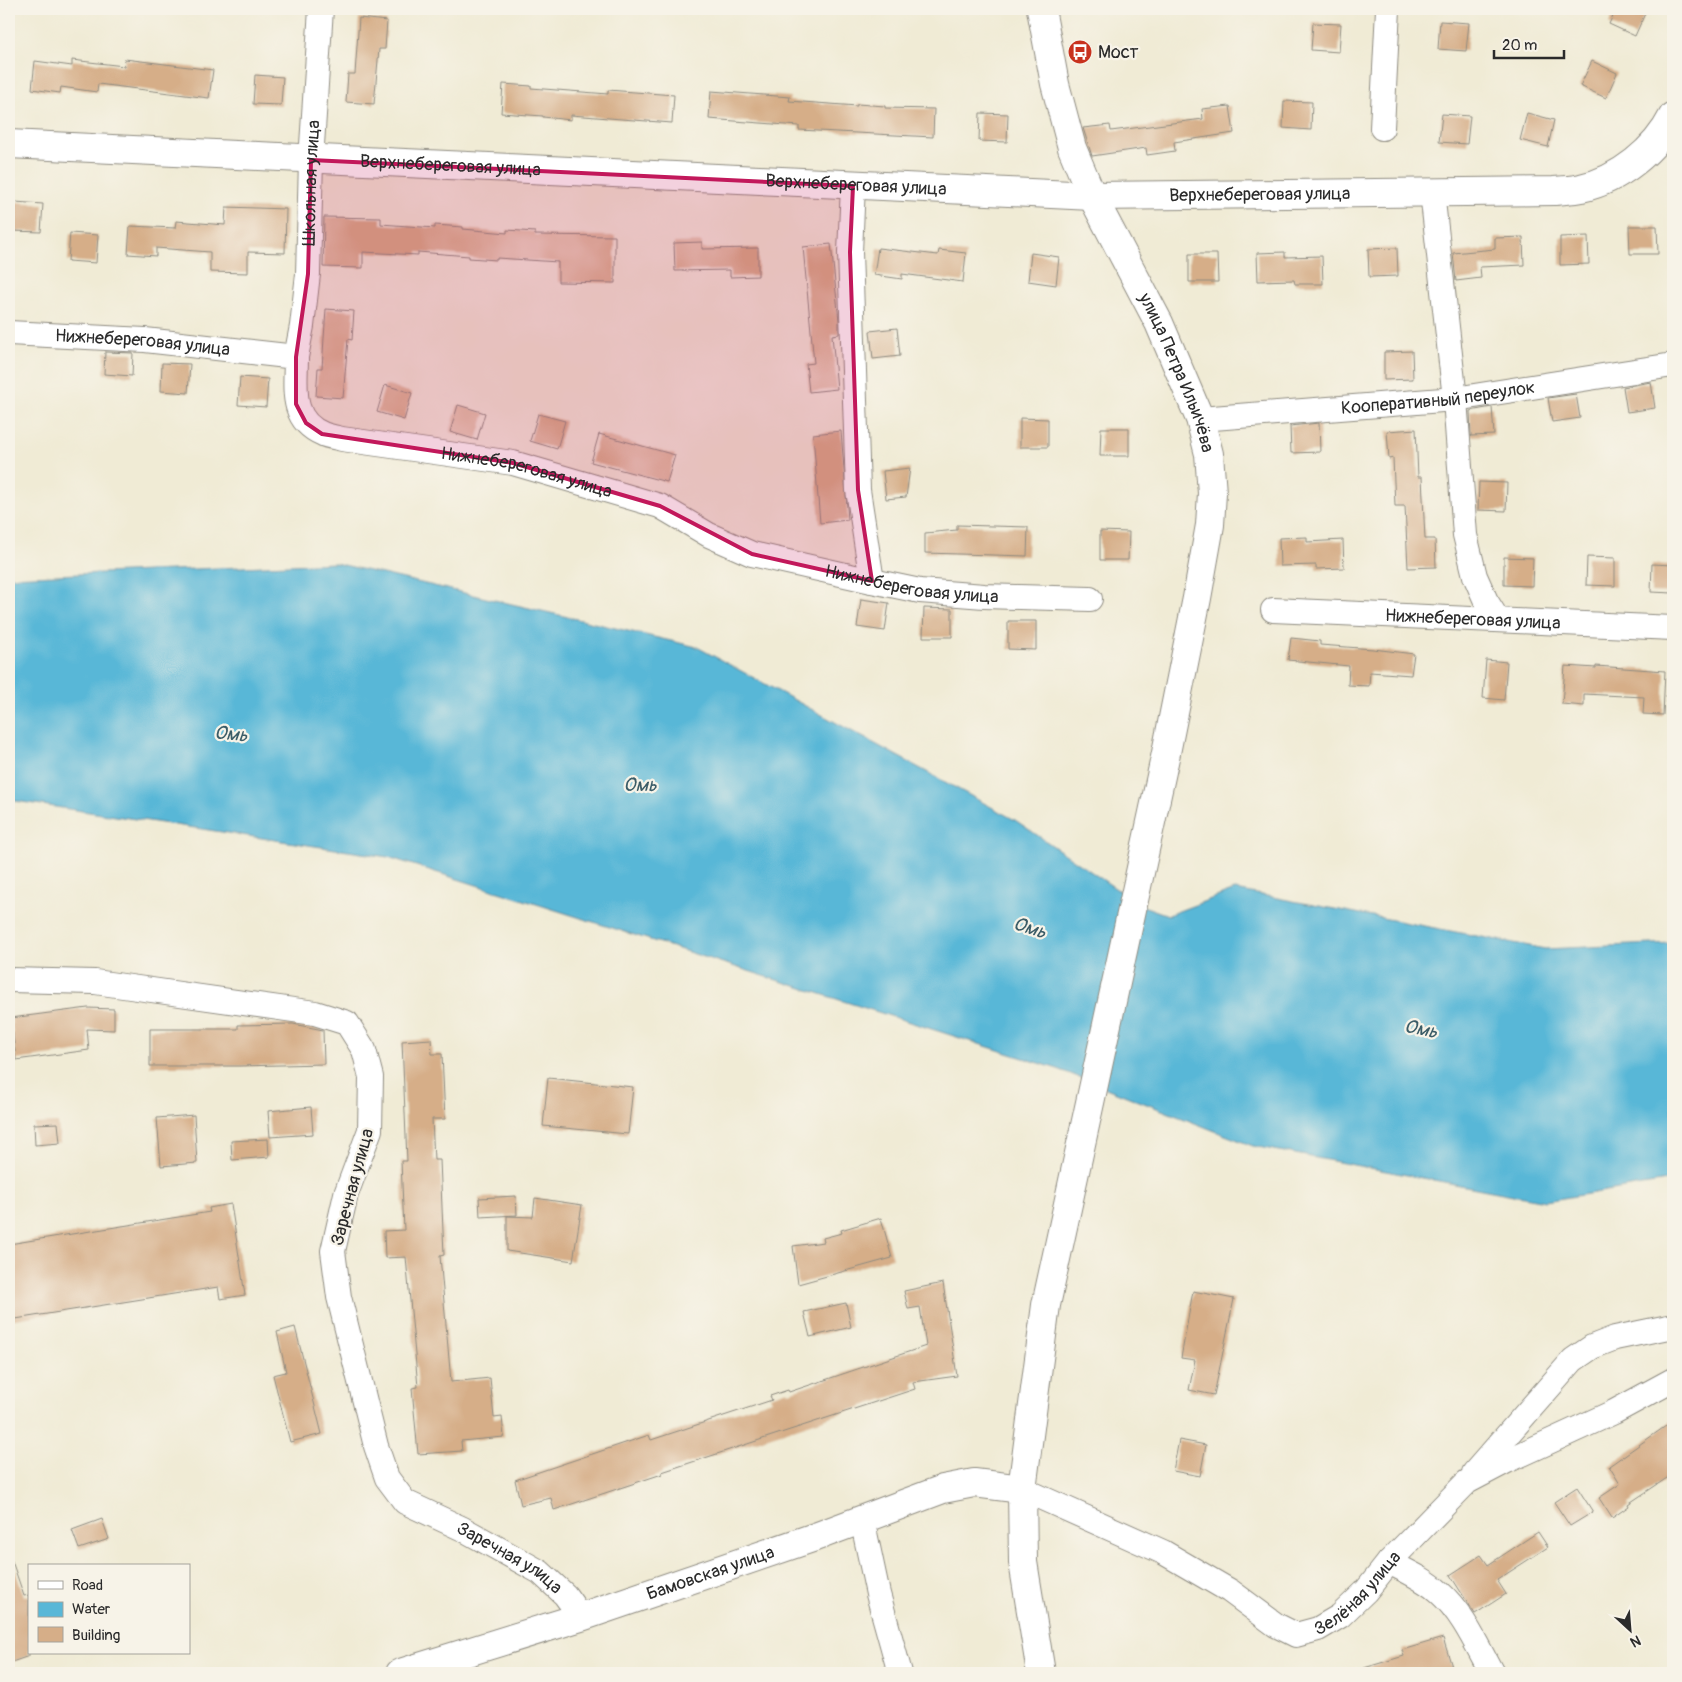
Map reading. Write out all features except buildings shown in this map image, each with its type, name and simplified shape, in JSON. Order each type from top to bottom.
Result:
[{"type":"street","name":"Школьная улица","points":[[296,357],[302,326],[308,274],[311,160],[321,9]]},
{"type":"street","name":"улица Петра Ильичёва","points":[[1041,9],[1055,84],[1072,148],[1092,196],[1159,323],[1200,419],[1209,454],[1212,493],[1210,525],[1166,753],[1046,1305],[1022,1489],[1023,1562],[1041,1673]]},
{"type":"street","points":[[1382,128],[1388,9]]},
{"type":"street","name":"Верхнебереговая улица","points":[[9,144],[1092,196],[1554,191],[1582,188],[1606,180],[1630,165],[1656,142],[1666,130],[1673,116]]},
{"type":"street","points":[[853,186],[850,252],[858,490],[872,581]]},
{"type":"street","points":[[1432,192],[1455,399],[1465,535],[1475,576],[1486,601],[1498,620]]},
{"type":"street","name":"Нижнебереговая улица","points":[[9,333],[145,340],[296,357],[296,404],[306,423],[322,434],[342,439],[513,463],[660,506],[709,535],[752,554],[872,581],[920,591],[984,596],[1090,599]]},
{"type":"street","name":"Кооперативный переулок","points":[[1200,419],[1455,399],[1673,365]]},
{"type":"street","name":"Нижнебереговая улица","points":[[1273,610],[1673,628]]},
{"type":"street","name":"Заречная улица","points":[[9,980],[95,982],[315,1013],[347,1023],[364,1050],[371,1077],[370,1130],[346,1194],[333,1250],[339,1297],[376,1446],[387,1478],[405,1502],[463,1529],[540,1572],[565,1595],[581,1617]]},
{"type":"street","points":[[1467,1482],[1573,1360],[1592,1347],[1615,1338],[1673,1326]]},
{"type":"street","name":"Зелёная улица","points":[[1022,1489],[1163,1552],[1230,1591],[1276,1625],[1296,1635],[1318,1629],[1340,1616],[1366,1591],[1389,1562],[1467,1482],[1507,1461],[1614,1412],[1673,1380]]},
{"type":"street","name":"Бамовская улица","points":[[400,1673],[581,1617],[815,1537],[944,1489],[974,1483],[1022,1489]]},
{"type":"street","points":[[862,1519],[878,1594],[900,1673]]},
{"type":"street","points":[[1389,1562],[1417,1576],[1440,1592],[1461,1618],[1492,1673]]},
{"type":"highlighted area","points":[[311,160],[853,186],[850,252],[858,490],[872,581],[752,554],[660,506],[513,463],[322,434],[306,423],[296,404],[296,357],[308,274]]},
{"type":"water","name":"Омь","points":[[335,563],[697,647],[1015,820],[1140,905],[1168,915],[1235,890],[1545,949],[1673,943],[1673,1180],[1545,1201],[1253,1146],[1058,1069],[388,857],[9,800],[9,577]]},
{"type":"place","name":"Мост","points":[[1080,52]]}]
